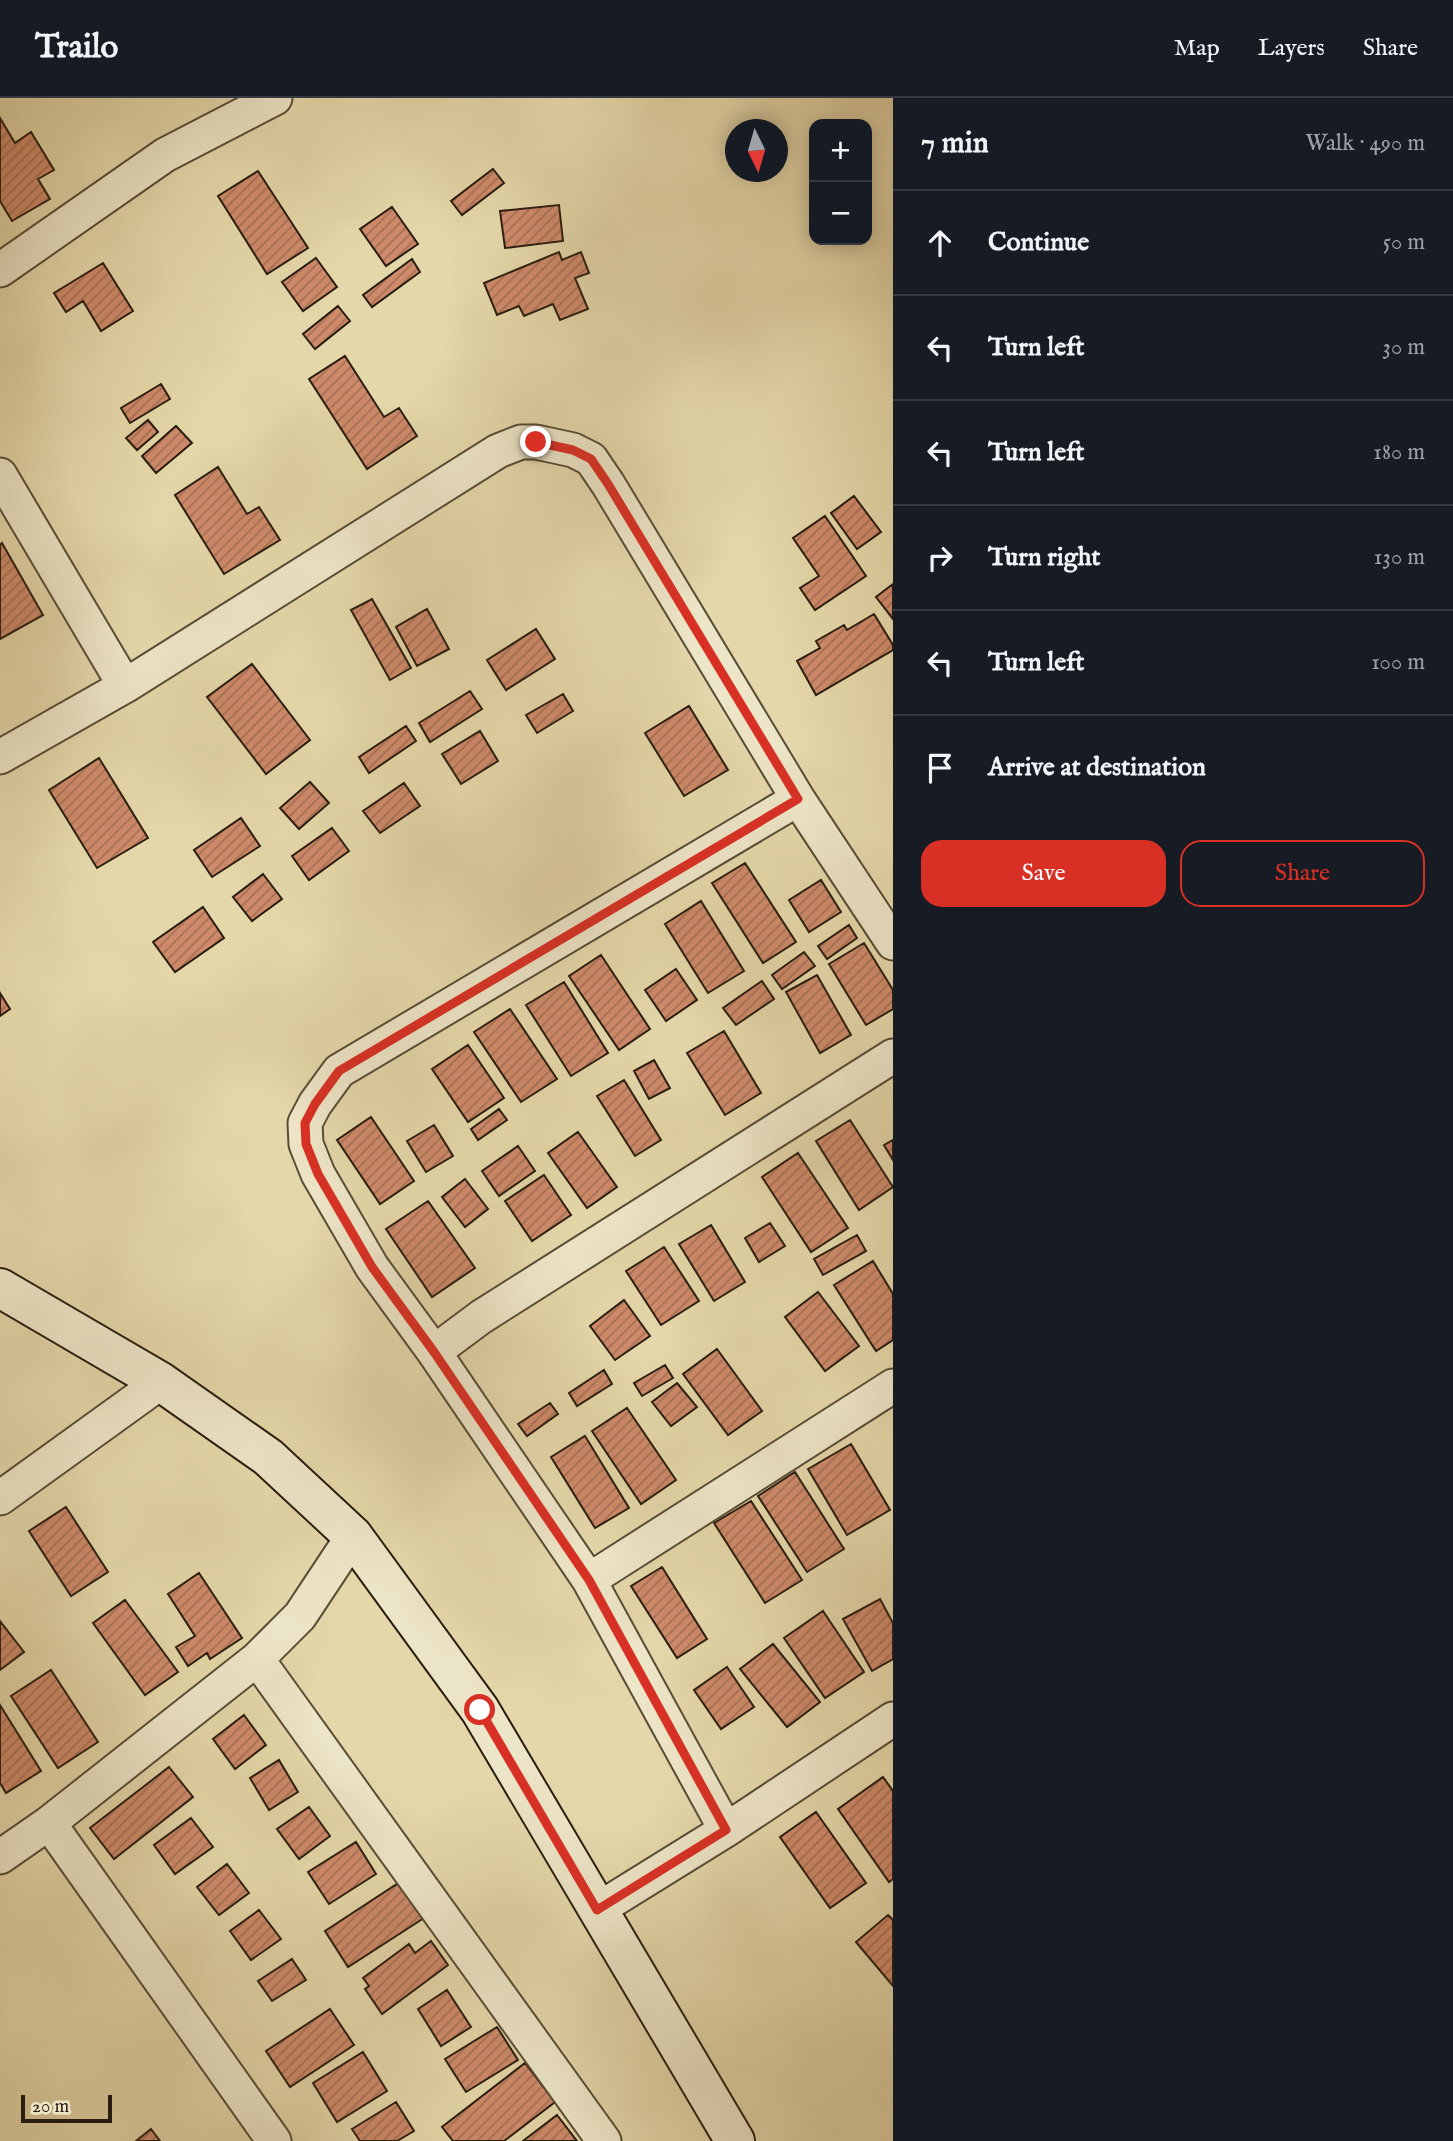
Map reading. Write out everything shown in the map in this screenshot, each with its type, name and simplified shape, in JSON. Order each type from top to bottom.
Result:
[{"type":"street","points":[[0,270],[165,155],[275,98]]},
{"type":"street","points":[[0,757],[125,686],[498,451],[521,443],[536,442],[573,450],[591,459],[798,799],[893,943]]},
{"type":"street","points":[[0,475],[125,686]]},
{"type":"street","points":[[726,1830],[589,1580],[434,1352],[372,1267],[318,1174],[306,1144],[305,1123],[339,1071],[798,799]]},
{"type":"street","points":[[434,1352],[481,1317],[893,1056]]},
{"type":"street","points":[[0,1288],[161,1382],[268,1457],[353,1536],[480,1710],[735,2141]]},
{"type":"street","points":[[0,1498],[161,1382]]},
{"type":"street","points":[[589,1580],[893,1386]]},
{"type":"street","points":[[0,1857],[49,1823],[257,1658],[300,1616],[353,1536]]},
{"type":"street","points":[[257,1658],[604,2141]]},
{"type":"street","points":[[597,1910],[726,1830],[893,1719]]},
{"type":"street","points":[[49,1823],[274,2141]]},
{"type":"building","points":[[0,118],[15,143],[31,132],[54,170],[38,179],[50,199],[12,221],[0,201]]},
{"type":"building","points":[[493,169],[504,183],[462,215],[451,201]]},
{"type":"building","points":[[258,171],[308,248],[267,274],[218,196]]},
{"type":"building","points":[[559,205],[563,241],[505,248],[500,211]]},
{"type":"building","points":[[392,207],[418,244],[386,266],[360,229]]},
{"type":"building","points":[[559,252],[562,260],[581,252],[589,273],[575,278],[588,309],[560,320],[553,304],[524,316],[519,306],[497,315],[484,283]]},
{"type":"building","points":[[316,258],[337,287],[303,311],[282,282]]},
{"type":"building","points":[[412,259],[420,272],[372,307],[363,295]]},
{"type":"building","points":[[103,263],[133,311],[101,331],[83,301],[66,312],[54,293]]},
{"type":"building","points":[[338,306],[350,321],[315,349],[303,334]]},
{"type":"building","points":[[345,356],[384,417],[399,408],[417,436],[367,469],[309,379]]},
{"type":"building","points":[[161,384],[170,399],[130,423],[121,408]]},
{"type":"building","points":[[148,420],[158,432],[137,450],[126,438]]},
{"type":"building","points":[[176,426],[192,443],[156,473],[142,456]]},
{"type":"building","points":[[218,467],[247,514],[259,507],[280,540],[224,574],[175,495]]},
{"type":"building","points":[[854,496],[881,532],[857,549],[831,513]]},
{"type":"building","points":[[825,516],[866,576],[815,610],[800,588],[819,576],[793,538]]},
{"type":"building","points":[[2,543],[43,615],[0,639],[0,545]]},
{"type":"building","points":[[893,584],[893,619],[876,597]]},
{"type":"building","points":[[372,599],[411,668],[390,680],[351,610]]},
{"type":"building","points":[[427,609],[449,649],[417,666],[396,627]]},
{"type":"building","points":[[874,614],[893,645],[893,650],[816,695],[797,661],[820,648],[816,641],[844,625],[847,630]]},
{"type":"building","points":[[536,629],[555,659],[506,690],[487,660]]},
{"type":"building","points":[[252,664],[310,740],[266,774],[207,697]]},
{"type":"building","points":[[470,691],[482,709],[430,742],[419,723]]},
{"type":"building","points":[[563,694],[573,711],[537,733],[526,715]]},
{"type":"building","points":[[689,706],[728,770],[684,796],[645,733]]},
{"type":"building","points":[[406,726],[416,741],[369,773],[359,757]]},
{"type":"building","points":[[480,731],[498,761],[461,784],[442,754]]},
{"type":"building","points":[[99,758],[148,838],[97,868],[49,790]]},
{"type":"building","points":[[310,782],[329,803],[299,829],[280,808]]},
{"type":"building","points":[[404,783],[420,806],[380,833],[363,811]]},
{"type":"building","points":[[241,818],[260,846],[212,877],[194,850]]},
{"type":"building","points":[[332,828],[349,851],[309,880],[292,856]]},
{"type":"building","points":[[745,863],[796,942],[763,963],[712,883]]},
{"type":"building","points":[[263,874],[282,899],[252,921],[233,897]]},
{"type":"building","points":[[821,880],[841,912],[809,932],[789,900]]},
{"type":"building","points":[[701,901],[744,971],[708,993],[665,924]]},
{"type":"building","points":[[203,907],[224,938],[175,972],[153,942]]},
{"type":"building","points":[[849,925],[857,938],[827,959],[818,946]]},
{"type":"building","points":[[864,943],[893,990],[893,1009],[866,1025],[829,964]]},
{"type":"building","points":[[804,952],[815,966],[782,989],[772,975]]},
{"type":"building","points":[[601,955],[650,1029],[619,1050],[569,976]]},
{"type":"building","points":[[676,969],[697,1000],[666,1021],[645,990]]},
{"type":"building","points":[[817,975],[851,1035],[820,1053],[786,992]]},
{"type":"building","points":[[762,981],[774,999],[736,1025],[723,1008]]},
{"type":"building","points":[[564,982],[608,1053],[571,1076],[526,1005]]},
{"type":"building","points":[[0,993],[10,1009],[0,1016]]},
{"type":"building","points":[[510,1009],[557,1079],[521,1102],[474,1032]]},
{"type":"building","points":[[724,1031],[761,1093],[725,1115],[687,1053]]},
{"type":"building","points":[[468,1045],[504,1098],[468,1122],[432,1069]]},
{"type":"building","points":[[654,1060],[670,1088],[649,1099],[634,1071]]},
{"type":"building","points":[[624,1080],[661,1140],[635,1156],[597,1096]]},
{"type":"building","points":[[499,1109],[507,1120],[478,1140],[471,1129]]},
{"type":"building","points":[[371,1117],[414,1181],[380,1204],[337,1140]]},
{"type":"building","points":[[850,1120],[893,1187],[859,1210],[816,1141]]},
{"type":"building","points":[[434,1125],[453,1156],[426,1172],[407,1141]]},
{"type":"building","points":[[578,1132],[617,1187],[587,1208],[548,1153]]},
{"type":"building","points":[[893,1140],[893,1160],[884,1145]]},
{"type":"building","points":[[518,1146],[535,1171],[499,1196],[482,1171]]},
{"type":"building","points":[[798,1153],[848,1228],[811,1252],[762,1177]]},
{"type":"building","points":[[544,1175],[571,1215],[532,1241],[505,1201]]},
{"type":"building","points":[[465,1179],[488,1209],[465,1227],[442,1197]]},
{"type":"building","points":[[428,1201],[475,1268],[432,1297],[386,1229]]},
{"type":"building","points":[[770,1223],[785,1246],[759,1262],[745,1238]]},
{"type":"building","points":[[711,1225],[745,1282],[714,1301],[679,1244]]},
{"type":"building","points":[[857,1235],[866,1251],[823,1275],[814,1259]]},
{"type":"building","points":[[664,1247],[699,1301],[661,1325],[626,1271]]},
{"type":"building","points":[[873,1261],[893,1294],[893,1340],[876,1351],[834,1285]]},
{"type":"building","points":[[818,1292],[859,1346],[825,1371],[785,1317]]},
{"type":"building","points":[[624,1300],[650,1336],[615,1360],[590,1326]]},
{"type":"building","points":[[717,1349],[762,1411],[728,1435],[683,1374]]},
{"type":"building","points":[[665,1365],[673,1378],[642,1396],[634,1383]]},
{"type":"building","points":[[604,1370],[612,1384],[577,1406],[569,1393]]},
{"type":"building","points":[[677,1383],[697,1407],[671,1426],[652,1402]]},
{"type":"building","points":[[550,1403],[558,1414],[527,1436],[518,1424]]},
{"type":"building","points":[[627,1408],[676,1480],[641,1504],[592,1431]]},
{"type":"building","points":[[585,1436],[629,1508],[595,1528],[551,1457]]},
{"type":"building","points":[[851,1444],[890,1510],[847,1535],[808,1469]]},
{"type":"building","points":[[795,1472],[844,1549],[807,1572],[758,1496]]},
{"type":"building","points":[[751,1501],[802,1580],[765,1603],[714,1523]]},
{"type":"building","points":[[66,1507],[108,1572],[71,1596],[29,1531]]},
{"type":"building","points":[[662,1567],[707,1639],[677,1658],[631,1586]]},
{"type":"building","points":[[199,1573],[242,1638],[210,1659],[207,1653],[188,1666],[176,1647],[195,1636],[168,1594]]},
{"type":"building","points":[[880,1599],[893,1623],[893,1659],[872,1671],[843,1619]]},
{"type":"building","points":[[125,1600],[178,1672],[145,1695],[93,1623]]},
{"type":"building","points":[[823,1611],[864,1672],[825,1698],[784,1638]]},
{"type":"building","points":[[0,1621],[24,1652],[0,1670]]},
{"type":"building","points":[[773,1644],[820,1702],[787,1727],[740,1669]]},
{"type":"building","points":[[727,1667],[754,1707],[721,1729],[694,1690]]},
{"type":"building","points":[[51,1670],[98,1742],[58,1768],[11,1696]]},
{"type":"building","points":[[0,1705],[41,1771],[6,1793],[0,1783]]},
{"type":"building","points":[[244,1715],[266,1745],[235,1769],[213,1739]]},
{"type":"building","points":[[279,1760],[298,1792],[269,1810],[250,1778]]},
{"type":"building","points":[[169,1767],[193,1797],[114,1859],[90,1828]]},
{"type":"building","points":[[883,1777],[893,1791],[893,1879],[889,1882],[838,1809]]},
{"type":"building","points":[[309,1807],[330,1836],[299,1859],[277,1829]]},
{"type":"building","points":[[816,1812],[866,1883],[830,1908],[780,1837]]},
{"type":"building","points":[[191,1818],[213,1847],[175,1874],[154,1845]]},
{"type":"building","points":[[356,1842],[376,1874],[329,1904],[308,1872]]},
{"type":"building","points":[[227,1864],[249,1893],[219,1915],[197,1887]]},
{"type":"building","points":[[400,1882],[424,1918],[348,1967],[325,1931]]},
{"type":"building","points":[[259,1910],[281,1939],[251,1960],[230,1931]]},
{"type":"building","points":[[888,1915],[893,1920],[893,1986],[856,1942]]},
{"type":"building","points":[[431,1941],[448,1965],[382,2014],[365,1989],[369,1986],[363,1978],[409,1944],[415,1953]]},
{"type":"building","points":[[292,1959],[306,1980],[272,2001],[258,1981]]},
{"type":"building","points":[[447,1990],[471,2027],[441,2046],[418,2009]]},
{"type":"building","points":[[330,2009],[354,2045],[290,2087],[266,2051]]},
{"type":"building","points":[[497,2027],[518,2060],[466,2092],[445,2059]]},
{"type":"building","points":[[363,2052],[387,2091],[337,2122],[313,2083]]},
{"type":"building","points":[[525,2063],[555,2102],[504,2141],[453,2141],[442,2127]]},
{"type":"building","points":[[396,2102],[414,2131],[397,2141],[360,2141],[352,2129]]},
{"type":"building","points":[[557,2115],[577,2141],[523,2141]]},
{"type":"building","points":[[151,2129],[160,2141],[136,2141]]},
{"type":"route","points":[[480,1710],[597,1910],[726,1830],[589,1580],[434,1352],[372,1267],[318,1174],[306,1144],[305,1123],[339,1071],[798,799],[591,459],[573,450],[536,442]]}]
